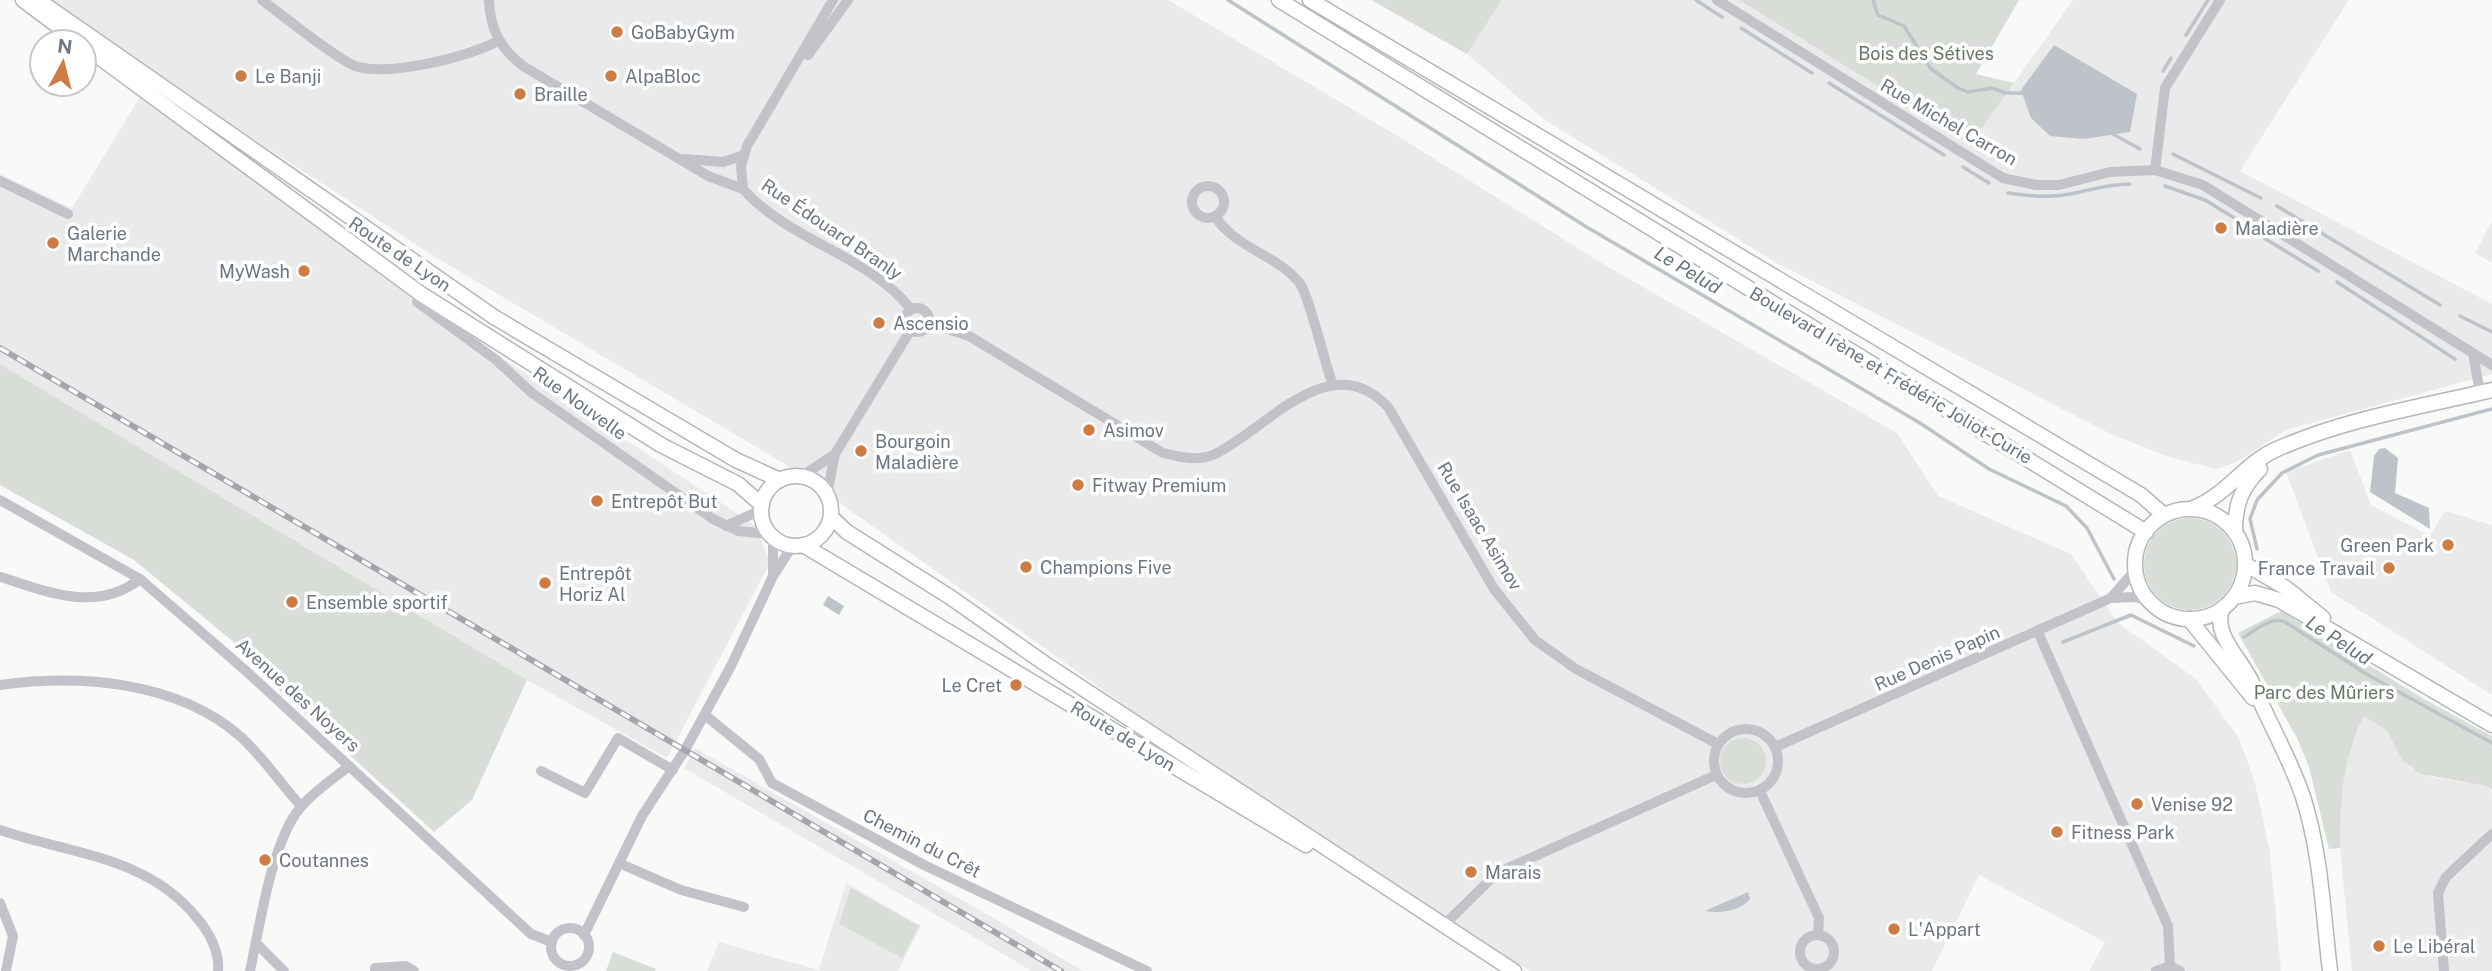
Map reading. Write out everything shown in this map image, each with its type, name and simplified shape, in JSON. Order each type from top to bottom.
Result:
[{"type":"main road","points":[[23,0],[60,28]]},
{"type":"main road","name":"Route de Lyon","points":[[38,0],[494,317],[736,460],[780,480]]},
{"type":"main road","name":"Boulevard Irène et Frédéric Joliot-Curie","points":[[1279,0],[2146,532]]},
{"type":"main road","name":"Boulevard Irène et Frédéric Joliot-Curie","points":[[1310,0],[2141,495],[2164,515]]},
{"type":"main road","name":"Route de Lyon","points":[[98,56],[421,294],[661,445],[738,484],[761,508]]},
{"type":"main road","points":[[2291,444],[2262,467],[2244,488],[2235,510],[2235,532],[2245,564],[2244,576],[2234,597],[2222,609],[2189,619],[2175,617],[2150,601],[2138,581],[2136,555],[2146,532],[2164,515],[2192,509],[2212,500],[2272,451],[2327,430],[2486,391]]},
{"type":"main road","points":[[802,476],[812,480],[827,494],[831,517],[821,535],[798,545],[771,535],[761,508],[771,486],[780,480],[802,476]]},
{"type":"main road","points":[[2192,509],[2208,512],[2223,520],[2235,532]]},
{"type":"main road","name":"Route de Lyon","points":[[831,517],[847,532],[950,597],[1044,663],[1514,971]]},
{"type":"main road","name":"Route de Lyon","points":[[798,545],[1443,926]]},
{"type":"main road","points":[[2245,564],[2313,608],[2343,635]]},
{"type":"main road","points":[[2234,597],[2247,593],[2266,594],[2343,635],[2492,725]]},
{"type":"main road","points":[[2222,609],[2220,628],[2251,679],[2263,710],[2293,769],[2309,818],[2317,854],[2330,971]]},
{"type":"main road","points":[[2189,619],[2263,710]]},
{"type":"street","points":[[262,0],[354,66],[384,71],[482,48],[498,41]]},
{"type":"street","points":[[489,0],[491,21],[498,41],[523,66],[708,176],[743,188]]},
{"type":"street","name":"Rue Édouard Branly","points":[[833,0],[753,135],[744,155],[741,178],[743,188],[764,208],[894,290],[911,309]]},
{"type":"street","name":"Rue Édouard Branly","points":[[753,135],[848,0]]},
{"type":"street","name":"Rue Michel Carron","points":[[1717,0],[2003,177],[2036,185],[2059,186],[2110,172],[2155,170],[2203,185],[2492,365]]},
{"type":"street","points":[[2155,170],[2165,88],[2220,0]]},
{"type":"street","points":[[676,157],[715,163],[735,160],[744,155]]},
{"type":"street","points":[[0,181],[68,214]]},
{"type":"street","points":[[1215,216],[1226,233],[1287,271],[1301,284],[1333,385]]},
{"type":"street","name":"Rue Nouvelle","points":[[417,302],[495,359],[532,393],[713,519],[738,531],[771,535]]},
{"type":"street","points":[[911,309],[926,312],[929,323],[922,332],[910,331],[905,317],[911,309]]},
{"type":"street","name":"Rue Isaac Asimov","points":[[929,323],[969,336],[1163,453],[1187,459],[1214,454],[1293,400],[1333,385],[1361,387],[1377,395],[1388,407],[1494,589],[1535,640],[1576,669],[1718,744]]},
{"type":"street","points":[[827,494],[835,454],[910,331]]},
{"type":"street","points":[[2473,353],[2486,391]]},
{"type":"street","points":[[802,476],[835,454]]},
{"type":"street","name":"Avenue des Noyers","points":[[0,500],[140,579],[531,934],[552,942]]},
{"type":"street","points":[[726,526],[761,508]]},
{"type":"street","points":[[771,535],[773,576]]},
{"type":"street","points":[[584,935],[621,864],[642,816],[705,715],[773,576],[798,545]]},
{"type":"street","name":"Rue Denis Papin","points":[[2111,598],[2136,569]]},
{"type":"street","points":[[1,577],[64,597],[90,599],[140,579]]},
{"type":"street","name":"Rue Denis Papin","points":[[1775,747],[2111,598],[2135,597],[2150,601]]},
{"type":"street","points":[[2038,632],[2168,926],[2175,969],[2156,971]]},
{"type":"street","points":[[0,685],[69,680],[120,685],[201,710],[240,737],[301,806]]},
{"type":"street","name":"Chemin du Crêt","points":[[705,715],[759,759],[772,783],[924,865],[1147,971]]},
{"type":"street","points":[[1745,729],[1765,735],[1775,747],[1778,764],[1775,775],[1760,791],[1747,794],[1735,792],[1724,786],[1716,775],[1713,765],[1718,744],[1725,736],[1745,729]]},
{"type":"street","points":[[541,771],[585,793],[618,738],[673,770]]},
{"type":"street","points":[[250,971],[271,876],[288,826],[301,806],[349,766]]},
{"type":"street","points":[[1443,926],[1497,873],[1716,775]]},
{"type":"street","points":[[1760,791],[1819,918],[1818,935]]},
{"type":"street","points":[[0,830],[100,856],[149,876],[184,901],[206,928],[219,959],[218,971]]},
{"type":"street","points":[[2444,971],[2438,893],[2446,877],[2492,834]]},
{"type":"street","points":[[621,864],[681,890],[744,907]]},
{"type":"street","points":[[0,903],[13,936],[6,971]]},
{"type":"street","points":[[570,928],[584,935],[589,949],[583,967],[564,968],[555,959],[552,942],[556,935],[570,928]]},
{"type":"street","points":[[256,943],[284,971]]},
{"type":"street","points":[[374,971],[375,968],[406,966],[414,971]]},
{"type":"shaded area","points":[[53,0],[1168,0],[1396,135],[1605,265],[1897,433],[1938,496],[2071,554],[2118,623],[2195,678],[2239,738],[2255,783],[2270,852],[2281,971],[2089,971],[2105,942],[1979,875],[1932,971],[1530,971],[1422,906],[1189,751],[785,464],[432,255],[175,88],[98,32],[98,28],[92,28]]},
{"type":"shaded area","points":[[1502,0],[1739,0],[1971,144],[2073,0],[2349,0],[2240,171],[2492,304],[2492,374],[2286,430],[2235,463],[2216,469],[2169,457],[2115,436],[1775,262],[1545,120],[1467,54]]},
{"type":"shaded area","points":[[2054,45],[2137,94],[2130,132],[2084,139],[2050,136],[2031,118],[2021,90]]},
{"type":"shaded area","points":[[140,97],[436,314],[756,526],[770,563],[667,758],[527,680],[0,364],[0,174],[72,208]]},
{"type":"shaded area","points":[[2492,221],[2492,263],[2475,253]]},
{"type":"shaded area","points":[[2385,448],[2398,458],[2395,493],[2429,508],[2430,529],[2370,492],[2374,456],[2379,449]]},
{"type":"shaded area","points":[[2350,450],[2371,505],[2430,536],[2445,511],[2492,525],[2492,695],[2331,592],[2286,472]]},
{"type":"shaded area","points":[[828,596],[844,606],[839,615],[823,605]]},
{"type":"shaded area","points":[[2364,716],[2386,730],[2403,761],[2411,768],[2432,777],[2487,786],[2492,793],[2492,971],[2352,971],[2340,848],[2340,803],[2348,754]]},
{"type":"shaded area","points":[[695,748],[1083,971],[1032,971],[684,768]]},
{"type":"shaded area","points":[[846,883],[921,926],[898,971],[707,971],[719,942],[819,970]]},
{"type":"shaded area","points":[[1748,892],[1750,899],[1735,909],[1723,912],[1705,911]]},
{"type":"green space","points":[[1371,0],[1502,0],[1467,54]]},
{"type":"green space","name":"Bois des Sétives","points":[[1739,0],[2019,0],[1976,74],[2014,83],[1971,144]]},
{"type":"green space","name":"Ensemble sportif","points":[[0,364],[527,680],[472,800],[434,832],[245,659],[247,653],[134,560],[0,485]]},
{"type":"green space","points":[[2181,518],[2199,518],[2216,525],[2229,538],[2236,555],[2236,573],[2229,590],[2216,603],[2199,610],[2181,610],[2164,603],[2151,590],[2144,573],[2144,555],[2151,538],[2164,525]]},
{"type":"green space","name":"Parc des Mûriers","points":[[2281,611],[2424,699],[2492,736],[2492,790],[2487,786],[2421,774],[2403,761],[2386,730],[2364,716],[2351,748],[2344,780],[2340,848],[2329,849],[2309,767],[2297,738],[2238,633]]},
{"type":"green space","points":[[1743,738],[1752,739],[1759,745],[1765,752],[1765,770],[1759,777],[1752,783],[1743,784],[1734,783],[1727,777],[1721,770],[1720,761],[1721,752],[1727,745],[1734,739]]},
{"type":"green space","points":[[851,888],[919,926],[902,958],[839,924]]},
{"type":"green space","points":[[613,952],[656,969],[606,971]]},
{"type":"waterway","name":"Le Pelud","points":[[1228,0],[1585,226],[1920,423],[1989,469],[2066,506],[2087,528],[2114,579]]},
{"type":"waterway","points":[[1696,0],[1722,17]]},
{"type":"waterway","name":"Le Pelud","points":[[1873,0],[1878,15],[1904,26],[1931,69],[1958,88],[1968,92],[1992,88],[2006,93],[2026,93]]},
{"type":"waterway","points":[[2186,35],[2208,0]]},
{"type":"waterway","points":[[1741,28],[1812,73]]},
{"type":"waterway","points":[[2163,71],[2171,58]]},
{"type":"waterway","points":[[1829,83],[1944,155]]},
{"type":"waterway","name":"Le Pelud","points":[[2111,133],[2140,149]]},
{"type":"waterway","name":"Le Pelud","points":[[2173,154],[2261,198]]},
{"type":"waterway","points":[[1963,167],[1989,183]]},
{"type":"waterway","points":[[2008,193],[2054,196],[2130,184]]},
{"type":"waterway","points":[[2165,186],[2205,200],[2236,219]]},
{"type":"waterway","name":"Le Pelud","points":[[2277,206],[2440,305]]},
{"type":"waterway","points":[[2264,238],[2318,271]]},
{"type":"waterway","points":[[2337,282],[2455,359]]},
{"type":"waterway","name":"Le Pelud","points":[[2460,316],[2492,332]]},
{"type":"waterway","points":[[2257,549],[2250,519],[2257,500],[2282,473],[2318,455],[2492,409]]},
{"type":"waterway","name":"Le Pelud","points":[[2063,642],[2131,615],[2194,646]]},
{"type":"waterway","name":"Le Pelud","points":[[2244,637],[2269,622],[2285,622],[2368,675],[2492,743]]},
{"type":"railway","points":[[0,348],[1061,971]]},
{"type":"place","name":"GoBabyGym","points":[[617,32]]},
{"type":"place","name":"Le Banji","points":[[241,76]]},
{"type":"place","name":"AlpaBloc","points":[[611,76]]},
{"type":"place","name":"Braille","points":[[520,94]]},
{"type":"place","name":"Maladière","points":[[2221,228]]},
{"type":"place","name":"Galerie Marchande","points":[[53,243]]},
{"type":"place","name":"MyWash","points":[[304,271]]},
{"type":"place","name":"Ascensio","points":[[879,323]]},
{"type":"place","name":"Asimov","points":[[1089,430]]},
{"type":"place","name":"Bourgoin Maladière","points":[[861,451]]},
{"type":"place","name":"Fitway Premium","points":[[1078,485]]},
{"type":"place","name":"Entrepôt But","points":[[597,501]]},
{"type":"place","name":"Green Park","points":[[2448,545]]},
{"type":"place","name":"Champions Five","points":[[1026,567]]},
{"type":"place","name":"France Travail","points":[[2389,568]]},
{"type":"place","name":"Entrepôt Horiz Al","points":[[545,583]]},
{"type":"place","name":"Ensemble sportif","points":[[292,602]]},
{"type":"place","name":"Le Cret","points":[[1016,685]]},
{"type":"place","name":"Venise 92","points":[[2137,804]]},
{"type":"place","name":"Fitness Park","points":[[2057,832]]},
{"type":"place","name":"Coutannes","points":[[265,860]]},
{"type":"place","name":"Marais","points":[[1471,872]]},
{"type":"place","name":"L'Appart","points":[[1894,929]]},
{"type":"place","name":"Le Libéral","points":[[2379,946]]}]
